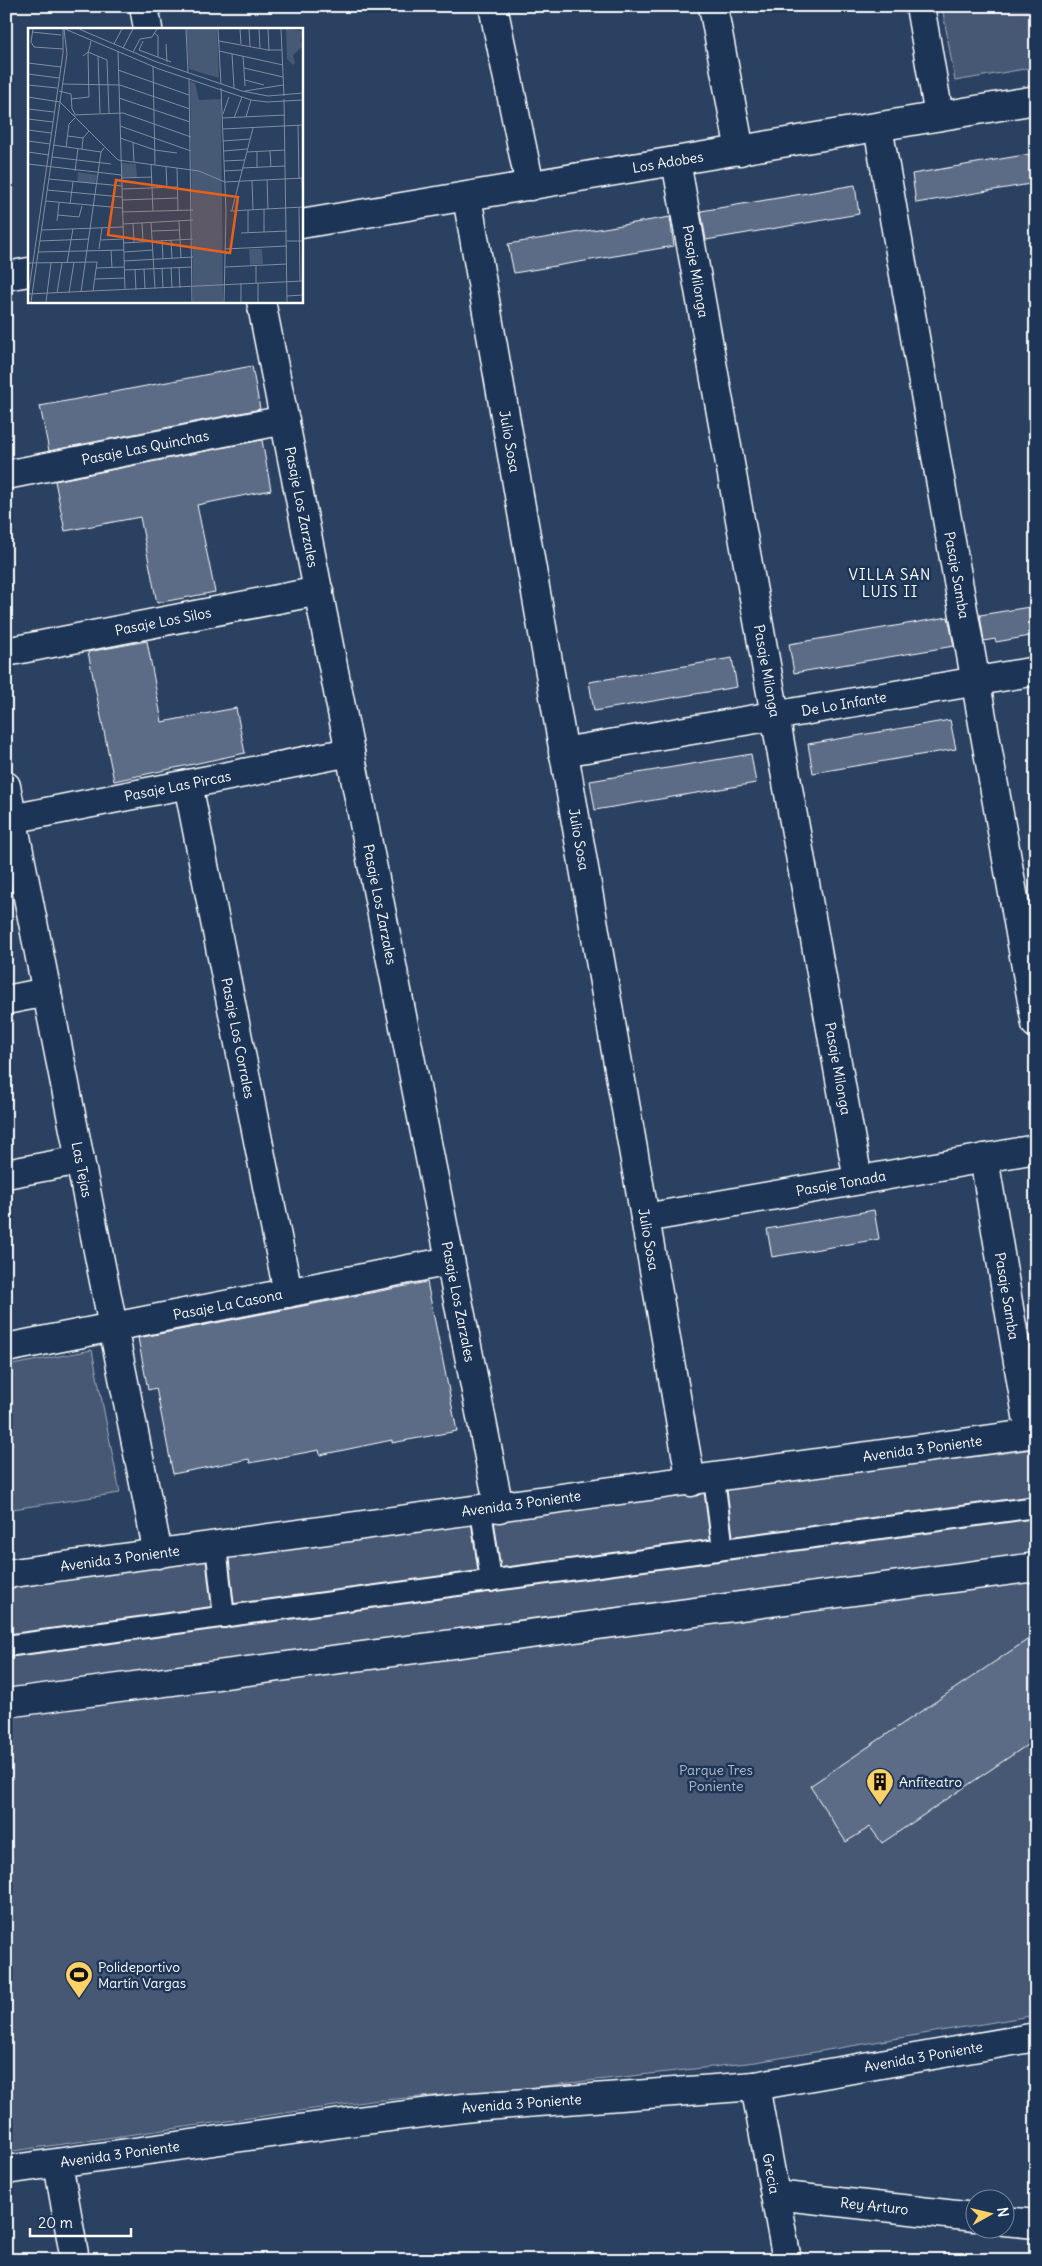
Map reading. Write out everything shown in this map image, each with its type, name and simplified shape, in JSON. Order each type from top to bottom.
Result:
[{"type":"street","points":[[144,6],[148,28]]},
{"type":"street","points":[[493,6],[530,186]]},
{"type":"street","points":[[713,6],[740,151]]},
{"type":"street","points":[[920,6],[939,116]]},
{"type":"street","name":"Los Adobes","points":[[302,224],[1036,100]]},
{"type":"street","name":"Pasaje Samba","points":[[878,127],[976,681],[1029,945],[1036,1024]]},
{"type":"street","name":"Pasaje Milonga","points":[[676,162],[858,1180]]},
{"type":"street","name":"Julio Sosa","points":[[466,197],[645,1218],[703,1480]]},
{"type":"street","points":[[6,276],[28,272]]},
{"type":"street","name":"Pasaje Los Zarzales","points":[[261,302],[450,1261],[490,1509]]},
{"type":"street","name":"Pasaje Las Quinchas","points":[[6,474],[285,420]]},
{"type":"street","name":"Pasaje Los Silos","points":[[6,652],[319,591]]},
{"type":"street","name":"De Lo Infante","points":[[563,752],[1036,670]]},
{"type":"street","name":"Pasaje Las Pircas","points":[[9,819],[350,752]]},
{"type":"street","name":"Pasaje Los Corrales","points":[[188,784],[288,1293]]},
{"type":"street","name":"Las Tejas","points":[[6,786],[9,819],[47,992],[158,1554]]},
{"type":"street","points":[[6,1000],[47,992]]},
{"type":"street","name":"Pasaje Tonada","points":[[645,1218],[1036,1149]]},
{"type":"street","name":"Pasaje Samba","points":[[984,1158],[1033,1434]]},
{"type":"street","points":[[6,1174],[80,1160]]},
{"type":"street","name":"Pasaje La Casona","points":[[6,1348],[450,1261]]},
{"type":"street","name":"Avenida 3 Poniente","points":[[6,1574],[1033,1434]]},
{"type":"street","points":[[6,1703],[1036,1567]]},
{"type":"street","name":"Avenida 3 Poniente","points":[[6,2170],[349,2122],[472,2107],[755,2086],[1036,2037]]},
{"type":"street","name":"Grecia","points":[[755,2086],[787,2260]]},
{"type":"street","points":[[58,2162],[75,2260]]},
{"type":"street","name":"Rey Arturo","points":[[775,2195],[964,2216]]},
{"type":"street","points":[[1014,2221],[1036,2224]]},
{"type":"lane","points":[[703,1480],[723,1549]]},
{"type":"lane","points":[[6,1646],[1036,1508]]},
{"type":"lane","points":[[490,1509],[491,1581]]},
{"type":"lane","points":[[216,1546],[224,1617]]},
{"type":"green space","points":[[942,6],[1036,6],[1036,67],[955,81]]},
{"type":"green space","points":[[92,1350],[120,1493],[6,1510],[6,1366]]},
{"type":"green space","name":"Parque Tres Poniente","points":[[1036,1449],[1036,2015],[756,2062],[517,2089],[371,2101],[6,2152],[6,1586],[139,1570],[473,1520]]},
{"type":"building","points":[[1036,153],[1036,183],[916,203],[912,174]]},
{"type":"building","points":[[855,185],[859,214],[706,240],[701,211]]},
{"type":"building","points":[[670,217],[674,246],[514,273],[508,244]]},
{"type":"building","points":[[252,366],[260,409],[49,451],[40,406]]},
{"type":"building","points":[[262,440],[271,490],[197,505],[215,592],[157,603],[140,517],[65,531],[55,481]]},
{"type":"building","points":[[1036,606],[1036,635],[996,642],[995,639],[984,641],[980,615]]},
{"type":"building","points":[[948,617],[954,646],[794,673],[789,644]]},
{"type":"building","points":[[147,641],[162,722],[236,708],[245,753],[114,781],[88,652]]},
{"type":"building","points":[[732,658],[737,687],[594,711],[589,682]]},
{"type":"building","points":[[950,720],[956,749],[813,773],[808,744]]},
{"type":"building","points":[[751,754],[756,783],[595,810],[590,781]]},
{"type":"building","points":[[874,1210],[879,1239],[772,1257],[767,1229]]},
{"type":"building","points":[[427,1282],[457,1431],[392,1443],[392,1440],[320,1455],[319,1450],[250,1463],[249,1459],[173,1474],[156,1388],[148,1390],[138,1338]]},
{"type":"building","name":"Anfiteatro","points":[[1036,1634],[1036,1739],[882,1843],[870,1827],[846,1842],[810,1786]]},
{"type":"place","name":"Anfiteatro","points":[[880,1806]]},
{"type":"place","name":"Polideportivo Martín Vargas","points":[[79,1999]]},
{"type":"district","name":"VILLA SAN LUIS II","points":[[890,584]]}]
